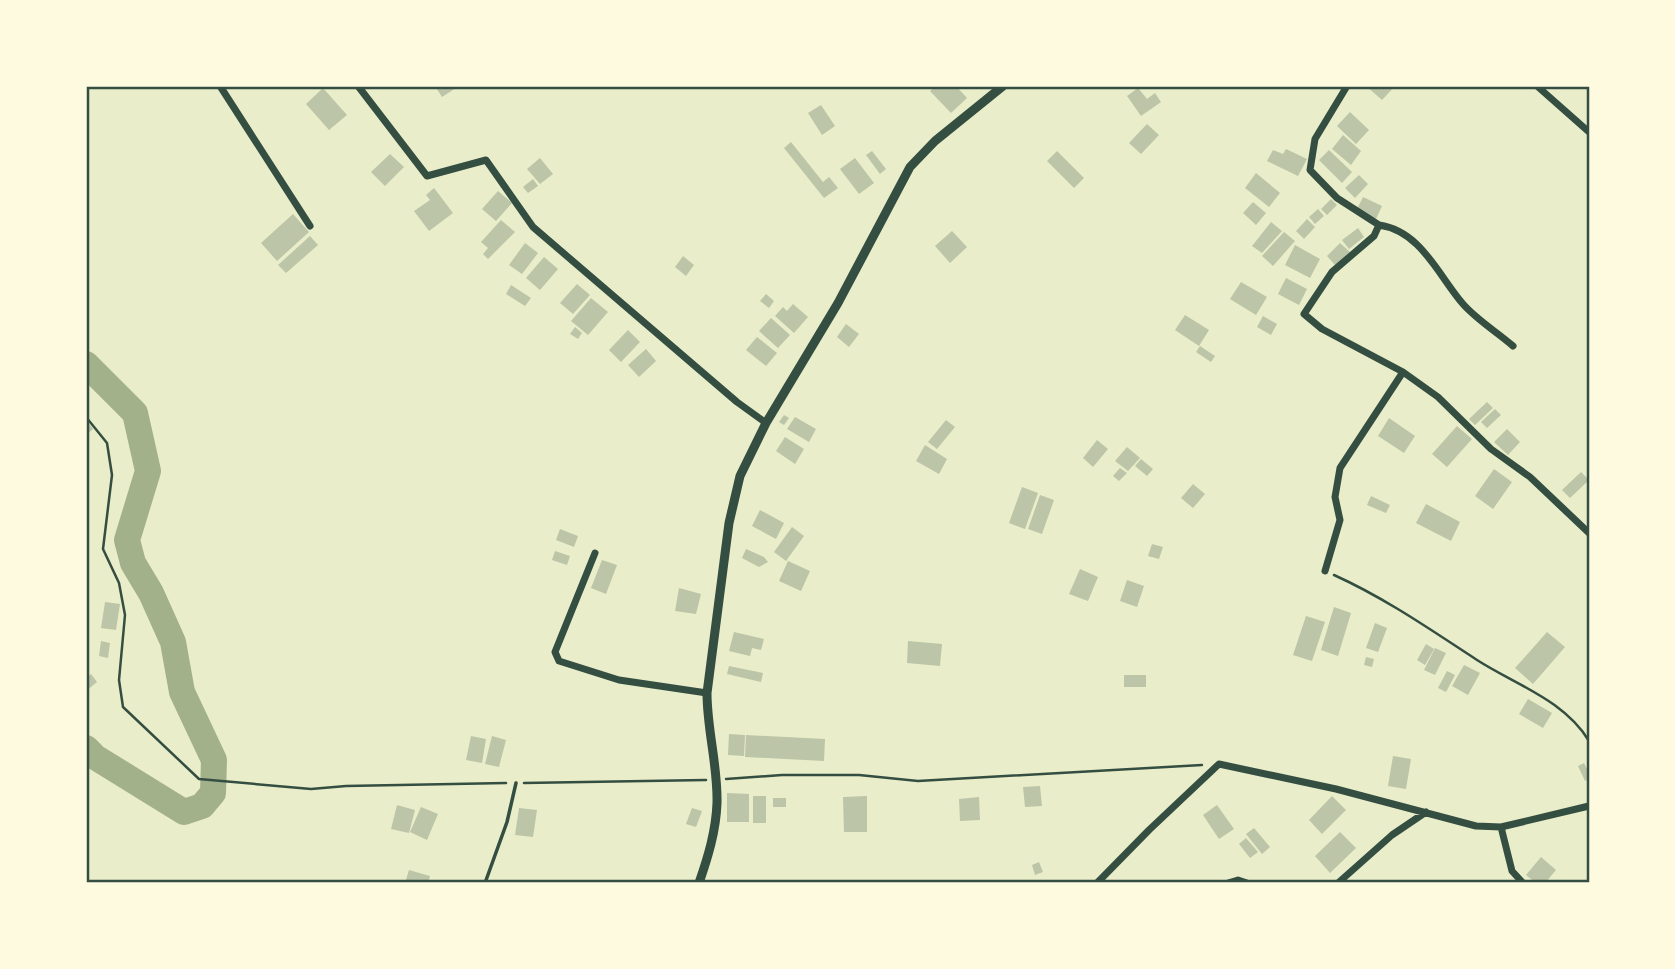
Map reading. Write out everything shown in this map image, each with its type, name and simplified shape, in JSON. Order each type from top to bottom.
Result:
[{"type":"street","points":[[220,86],[310,226]]},
{"type":"street","points":[[358,86],[427,176],[486,160],[533,227],[737,402],[766,423]]},
{"type":"street","points":[[699,883],[715,825],[716,780],[707,717],[708,692],[733,499],[740,475],[766,423],[838,303],[910,167],[935,141],[1003,86]]},
{"type":"street","points":[[1347,86],[1315,139],[1310,170],[1337,198],[1379,225],[1393,227],[1414,240],[1465,306],[1513,346]]},
{"type":"street","points":[[1537,86],[1589,132]]},
{"type":"street","points":[[1379,225],[1374,236],[1332,272],[1304,314],[1322,330],[1403,372],[1438,397],[1491,449],[1530,477],[1589,533]]},
{"type":"street","points":[[1325,571],[1340,520],[1335,497],[1340,468],[1403,372]]},
{"type":"street","points":[[596,553],[555,652],[559,661],[619,680],[708,692]]},
{"type":"street","points":[[1097,883],[1219,764],[1451,818],[1464,824],[1501,827],[1589,806]]},
{"type":"street","points":[[1338,883],[1392,835],[1426,812]]},
{"type":"street","points":[[1501,827],[1512,871],[1523,883]]},
{"type":"street","points":[[1228,883],[1238,880],[1247,883]]},
{"type":"lane","points":[[485,883],[507,822],[516,783]]},
{"type":"path","points":[[86,417],[107,443],[111,475],[103,549],[119,583],[125,615],[119,680],[123,707],[199,779],[311,789],[346,786],[716,780],[782,775],[859,775],[918,781],[1219,764]]},
{"type":"path","points":[[1325,571],[1362,587],[1480,662],[1552,702],[1580,727],[1589,741]]},
{"type":"building","points":[[435,86],[459,86],[442,97]]},
{"type":"building","points":[[936,86],[956,86],[967,98],[951,113],[930,91]]},
{"type":"building","points":[[1366,86],[1395,86],[1382,100]]},
{"type":"building","points":[[323,88],[347,115],[329,130],[306,104]]},
{"type":"building","points":[[1138,88],[1147,99],[1155,93],[1161,102],[1141,116],[1127,96]]},
{"type":"building","points":[[821,105],[835,126],[822,135],[808,113]]},
{"type":"building","points":[[1350,112],[1369,130],[1356,144],[1337,126]]},
{"type":"building","points":[[1147,124],[1159,135],[1141,154],[1129,143]]},
{"type":"building","points":[[1343,135],[1361,151],[1351,165],[1332,149]]},
{"type":"building","points":[[791,142],[823,182],[829,177],[838,188],[824,198],[784,148]]},
{"type":"building","points":[[1286,149],[1307,159],[1298,176],[1267,161],[1273,150],[1283,154]]},
{"type":"building","points":[[1329,150],[1352,172],[1342,183],[1319,160]]},
{"type":"building","points":[[872,151],[886,169],[880,174],[866,155]]},
{"type":"building","points":[[1057,151],[1084,178],[1074,188],[1047,161]]},
{"type":"building","points":[[390,154],[404,167],[385,186],[371,172]]},
{"type":"building","points":[[540,158],[553,174],[540,184],[527,169]]},
{"type":"building","points":[[855,158],[874,183],[859,194],[840,169]]},
{"type":"building","points":[[1256,173],[1280,193],[1269,207],[1245,188]]},
{"type":"building","points":[[1359,175],[1368,184],[1355,198],[1345,188]]},
{"type":"building","points":[[533,179],[538,186],[528,193],[523,187]]},
{"type":"building","points":[[434,188],[453,213],[429,231],[414,211],[430,200],[426,195]]},
{"type":"building","points":[[498,191],[512,203],[496,221],[482,209]]},
{"type":"building","points":[[1363,197],[1382,206],[1376,219],[1357,209]]},
{"type":"building","points":[[1331,199],[1337,205],[1327,215],[1321,209]]},
{"type":"building","points":[[1253,202],[1266,213],[1256,225],[1243,213]]},
{"type":"building","points":[[1318,209],[1324,216],[1315,224],[1309,217]]},
{"type":"building","points":[[293,214],[309,232],[277,261],[261,243]]},
{"type":"building","points":[[1307,219],[1315,227],[1304,239],[1296,231]]},
{"type":"building","points":[[501,220],[515,232],[488,259],[483,254],[488,248],[481,242]]},
{"type":"building","points":[[1271,222],[1282,231],[1262,253],[1252,246]]},
{"type":"building","points":[[1358,228],[1364,237],[1349,249],[1342,240]]},
{"type":"building","points":[[952,231],[967,247],[950,263],[935,246]]},
{"type":"building","points":[[1284,232],[1295,241],[1273,266],[1262,256]]},
{"type":"building","points":[[310,236],[318,245],[286,273],[278,265]]},
{"type":"building","points":[[525,243],[538,253],[522,274],[509,265]]},
{"type":"building","points":[[1340,243],[1350,252],[1336,266],[1327,256]]},
{"type":"building","points":[[1295,245],[1320,259],[1310,278],[1285,265]]},
{"type":"building","points":[[683,256],[694,265],[686,276],[675,267]]},
{"type":"building","points":[[544,257],[558,269],[540,290],[526,278]]},
{"type":"building","points":[[1286,278],[1307,289],[1299,305],[1278,294]]},
{"type":"building","points":[[1241,282],[1267,297],[1256,315],[1230,299]]},
{"type":"building","points":[[577,284],[590,295],[573,314],[560,303]]},
{"type":"building","points":[[511,285],[531,298],[525,306],[506,294]]},
{"type":"building","points":[[766,294],[774,301],[769,308],[760,301]]},
{"type":"building","points":[[591,298],[608,312],[588,335],[571,321]]},
{"type":"building","points":[[793,304],[808,317],[794,333],[775,316],[783,307],[787,311]]},
{"type":"building","points":[[1185,315],[1209,330],[1199,346],[1175,330]]},
{"type":"building","points":[[1263,316],[1277,324],[1271,335],[1257,327]]},
{"type":"building","points":[[771,318],[790,335],[778,348],[759,331]]},
{"type":"building","points":[[846,324],[859,334],[849,347],[837,337]]},
{"type":"building","points":[[575,327],[582,333],[578,339],[570,334]]},
{"type":"building","points":[[628,330],[640,342],[621,362],[609,350]]},
{"type":"building","points":[[757,337],[777,353],[766,366],[746,350]]},
{"type":"building","points":[[1200,346],[1215,356],[1211,362],[1196,352]]},
{"type":"building","points":[[646,349],[656,361],[639,377],[628,365]]},
{"type":"building","points":[[1487,402],[1493,408],[1475,425],[1469,419]]},
{"type":"building","points":[[1495,409],[1501,415],[1487,428],[1481,422]]},
{"type":"building","points":[[784,415],[789,418],[784,425],[779,422]]},
{"type":"building","points":[[795,417],[816,429],[809,442],[787,429]]},
{"type":"building","points":[[1389,418],[1415,436],[1404,453],[1378,436]]},
{"type":"building","points":[[86,420],[93,429],[86,435]]},
{"type":"building","points":[[946,420],[955,427],[937,449],[928,442]]},
{"type":"building","points":[[1457,426],[1472,439],[1447,467],[1432,454]]},
{"type":"building","points":[[1507,429],[1520,442],[1508,455],[1494,442]]},
{"type":"building","points":[[785,437],[804,449],[795,464],[776,451]]},
{"type":"building","points":[[1097,440],[1108,449],[1093,467],[1083,458]]},
{"type":"building","points":[[925,445],[947,459],[939,474],[916,461]]},
{"type":"building","points":[[1127,447],[1140,458],[1128,471],[1115,461]]},
{"type":"building","points":[[1141,459],[1153,469],[1147,476],[1135,466]]},
{"type":"building","points":[[1120,468],[1127,473],[1119,481],[1113,476]]},
{"type":"building","points":[[1494,469],[1512,482],[1493,509],[1475,496]]},
{"type":"building","points":[[1581,472],[1589,480],[1570,498],[1562,490]]},
{"type":"building","points":[[1193,484],[1205,494],[1193,508],[1181,498]]},
{"type":"building","points":[[1022,487],[1038,493],[1025,529],[1009,523]]},
{"type":"building","points":[[1040,495],[1054,500],[1042,534],[1028,529]]},
{"type":"building","points":[[1371,496],[1390,505],[1386,513],[1367,505]]},
{"type":"building","points":[[1426,504],[1460,522],[1451,541],[1416,523]]},
{"type":"building","points":[[760,510],[784,523],[776,539],[752,526]]},
{"type":"building","points":[[792,527],[804,536],[786,561],[774,552]]},
{"type":"building","points":[[560,529],[578,536],[574,547],[556,540]]},
{"type":"building","points":[[1152,544],[1163,547],[1159,559],[1148,556]]},
{"type":"building","points":[[746,549],[764,557],[768,562],[759,567],[742,558]]},
{"type":"building","points":[[555,551],[570,556],[567,565],[552,560]]},
{"type":"building","points":[[602,560],[617,565],[606,594],[591,588]]},
{"type":"building","points":[[788,561],[810,571],[801,591],[779,581]]},
{"type":"building","points":[[1080,569],[1098,577],[1088,601],[1069,594]]},
{"type":"building","points":[[1127,580],[1144,586],[1137,607],[1120,601]]},
{"type":"building","points":[[679,588],[701,594],[696,614],[675,611]]},
{"type":"building","points":[[105,602],[120,604],[116,630],[101,628]]},
{"type":"building","points":[[1334,607],[1351,613],[1338,656],[1321,650]]},
{"type":"building","points":[[1306,616],[1325,622],[1312,661],[1293,655]]},
{"type":"building","points":[[1375,623],[1387,628],[1378,652],[1366,648]]},
{"type":"building","points":[[734,632],[764,639],[761,650],[752,648],[750,656],[729,651]]},
{"type":"building","points":[[1547,632],[1565,647],[1533,684],[1515,668]]},
{"type":"building","points":[[101,641],[110,643],[108,658],[99,656]]},
{"type":"building","points":[[908,641],[942,644],[940,666],[907,663]]},
{"type":"building","points":[[1426,644],[1434,649],[1425,665],[1417,660]]},
{"type":"building","points":[[1435,648],[1446,653],[1435,675],[1424,670]]},
{"type":"building","points":[[1366,657],[1374,659],[1372,667],[1364,665]]},
{"type":"building","points":[[1464,665],[1480,673],[1468,695],[1452,686]]},
{"type":"building","points":[[729,666],[763,673],[761,682],[727,674]]},
{"type":"building","points":[[1447,671],[1455,675],[1446,692],[1438,688]]},
{"type":"building","points":[[91,674],[97,682],[86,691],[86,678]]},
{"type":"building","points":[[1124,675],[1146,675],[1146,687],[1124,687]]},
{"type":"building","points":[[1528,699],[1552,713],[1543,728],[1519,714]]},
{"type":"building","points":[[729,734],[745,735],[744,756],[728,755]]},
{"type":"building","points":[[746,735],[825,739],[824,761],[745,757]]},
{"type":"building","points":[[471,736],[486,739],[482,763],[466,760]]},
{"type":"building","points":[[492,736],[506,740],[499,767],[485,764]]},
{"type":"building","points":[[1393,756],[1411,759],[1406,789],[1388,786]]},
{"type":"building","points":[[1584,763],[1589,773],[1589,779],[1585,781],[1578,766]]},
{"type":"building","points":[[1040,786],[1042,806],[1025,807],[1023,787]]},
{"type":"building","points":[[727,793],[749,794],[749,822],[727,822]]},
{"type":"building","points":[[753,796],[766,796],[766,823],[753,823]]},
{"type":"building","points":[[867,796],[867,832],[844,832],[843,797]]},
{"type":"building","points":[[1332,796],[1346,810],[1322,834],[1309,820]]},
{"type":"building","points":[[979,797],[980,820],[960,821],[959,799]]},
{"type":"building","points":[[773,798],[786,798],[786,807],[773,807]]},
{"type":"building","points":[[397,805],[415,810],[409,833],[391,829]]},
{"type":"building","points":[[1217,805],[1234,829],[1219,839],[1203,815]]},
{"type":"building","points":[[421,807],[438,814],[427,840],[410,832]]},
{"type":"building","points":[[519,808],[537,810],[533,837],[515,835]]},
{"type":"building","points":[[692,808],[702,811],[696,827],[686,824]]},
{"type":"building","points":[[1254,828],[1270,847],[1262,854],[1246,834]]},
{"type":"building","points":[[1340,832],[1356,848],[1330,873],[1315,856]]},
{"type":"building","points":[[1246,838],[1258,852],[1250,858],[1239,844]]},
{"type":"building","points":[[1541,857],[1556,870],[1545,883],[1536,883],[1526,875]]},
{"type":"building","points":[[1039,862],[1043,872],[1035,875],[1032,865]]},
{"type":"building","points":[[409,870],[430,876],[428,883],[405,883]]},
{"type":"waterway","points":[[86,364],[135,413],[148,471],[127,540],[133,563],[151,593],[173,642],[182,692],[214,760],[213,793],[202,806],[184,812],[95,757],[86,748]]}]
